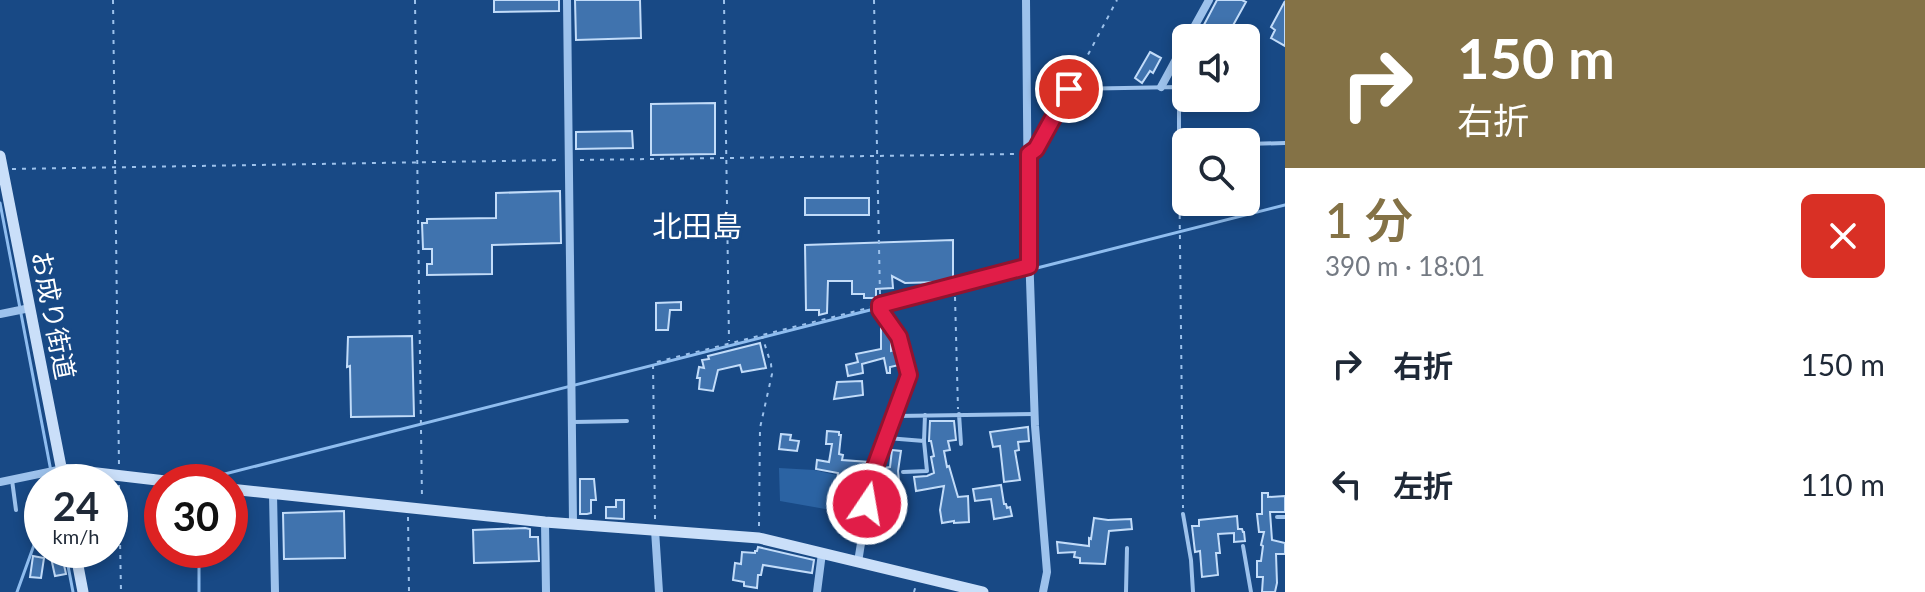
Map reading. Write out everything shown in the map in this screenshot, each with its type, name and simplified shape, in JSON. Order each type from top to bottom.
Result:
[{"type":"street","points":[[567,0],[573,523]]},
{"type":"street","points":[[1026,0],[1029,266],[1035,414],[1047,572],[1043,592]]},
{"type":"street","points":[[1196,24],[1209,0]]},
{"type":"street","points":[[1161,87],[1172,67]]},
{"type":"street","name":"お成り街道","points":[[0,156],[61,464]]},
{"type":"street","points":[[858,562],[872,475],[909,375],[899,337],[880,310],[880,305],[1029,266]]},
{"type":"street","points":[[0,314],[28,308]]},
{"type":"street","points":[[0,482],[24,478]]},
{"type":"street","points":[[248,491],[545,522],[759,538],[983,592]]},
{"type":"street","points":[[273,494],[275,592]]},
{"type":"street","points":[[545,522],[546,592]]},
{"type":"street","points":[[655,530],[659,592]]},
{"type":"street","points":[[817,592],[822,553]]},
{"type":"street","points":[[78,568],[83,592]]},
{"type":"lane","points":[[1029,154],[1036,149],[1069,89],[1179,87],[1179,128]]},
{"type":"lane","points":[[1260,144],[1285,143]]},
{"type":"lane","points":[[958,414],[961,444]]},
{"type":"lane","points":[[893,416],[1035,414]]},
{"type":"lane","points":[[903,472],[927,471],[925,415]]},
{"type":"lane","points":[[573,422],[627,421]]},
{"type":"lane","points":[[885,438],[924,441]]},
{"type":"lane","points":[[12,479],[16,510]]},
{"type":"lane","points":[[1183,514],[1193,592]]},
{"type":"lane","points":[[1277,517],[1285,517]]},
{"type":"lane","points":[[1243,546],[1251,592]]},
{"type":"lane","points":[[1126,592],[1127,548]]},
{"type":"path","points":[[113,0],[119,464]]},
{"type":"path","points":[[415,0],[422,509]]},
{"type":"path","points":[[724,0],[729,342]]},
{"type":"path","points":[[655,530],[653,363],[880,305],[874,0]]},
{"type":"path","points":[[1069,89],[1117,0]]},
{"type":"path","points":[[3,170],[1029,154]]},
{"type":"path","points":[[1180,216],[1183,514]]},
{"type":"path","points":[[955,297],[958,414]]},
{"type":"path","points":[[759,538],[760,428],[772,374],[762,335]]},
{"type":"path","points":[[407,508],[409,592]]},
{"type":"path","points":[[121,568],[121,592]]},
{"type":"shaded area","points":[[779,468],[836,475],[831,510],[780,501]]},
{"type":"building","points":[[494,0],[559,0],[559,11],[494,12]]},
{"type":"building","points":[[575,0],[640,0],[641,38],[576,40]]},
{"type":"building","points":[[1217,0],[1246,2],[1234,24],[1204,24]]},
{"type":"building","points":[[1285,1],[1285,46],[1271,38],[1275,30],[1271,27]]},
{"type":"building","points":[[1150,52],[1161,58],[1153,73],[1150,71],[1142,83],[1135,78]]},
{"type":"building","points":[[715,103],[715,154],[651,155],[651,104]]},
{"type":"building","points":[[632,131],[633,148],[576,149],[576,132]]},
{"type":"building","points":[[560,191],[561,243],[492,245],[492,274],[427,275],[427,264],[432,264],[432,249],[423,249],[422,223],[427,223],[427,219],[496,218],[496,193]]},
{"type":"building","points":[[805,198],[869,198],[869,215],[805,215]]},
{"type":"building","points":[[953,240],[953,279],[905,283],[892,276],[893,288],[876,289],[876,298],[852,294],[852,281],[828,281],[827,313],[819,315],[819,310],[806,310],[805,245]]},
{"type":"building","points":[[681,302],[681,310],[670,310],[668,330],[656,330],[656,303]]},
{"type":"building","points":[[881,328],[891,338],[891,351],[895,350],[899,365],[890,367],[890,373],[887,373],[884,358],[862,364],[863,373],[848,376],[846,365],[858,362],[856,354],[881,349]]},
{"type":"building","points":[[412,336],[414,416],[351,417],[348,337]]},
{"type":"building","points":[[760,343],[766,368],[742,372],[740,365],[718,370],[713,391],[699,389],[700,378],[697,378],[699,367],[704,368],[702,360]]},
{"type":"building","points":[[862,381],[863,395],[834,399],[837,382]]},
{"type":"building","points":[[930,421],[954,421],[956,440],[948,441],[950,450],[944,451],[958,497],[968,496],[969,522],[942,523],[940,510],[944,486],[916,491],[914,477],[934,473],[931,457],[934,456],[929,441]]},
{"type":"building","points":[[1028,427],[1029,441],[1018,442],[1019,450],[1015,451],[1020,480],[1004,482],[1000,446],[993,447],[990,432]]},
{"type":"building","points":[[827,431],[841,435],[839,454],[843,455],[842,460],[869,462],[861,498],[845,497],[844,502],[834,502],[838,473],[816,469],[817,460],[829,462],[832,444],[826,444]]},
{"type":"building","points":[[781,434],[791,435],[790,440],[799,441],[797,451],[779,449]]},
{"type":"building","points":[[892,450],[901,451],[894,504],[882,502],[883,468],[890,467]]},
{"type":"building","points":[[580,479],[594,479],[596,500],[591,500],[591,513],[580,514]]},
{"type":"building","points":[[1001,485],[1004,504],[1010,507],[1012,516],[994,519],[991,499],[975,501],[973,489]]},
{"type":"building","points":[[1262,493],[1268,493],[1268,497],[1285,496],[1285,512],[1270,512],[1272,540],[1285,543],[1285,554],[1276,554],[1275,592],[1262,592],[1263,577],[1257,577],[1257,561],[1261,561],[1264,532],[1259,532],[1257,514],[1262,514]]},
{"type":"building","points":[[616,500],[624,500],[624,519],[606,518],[606,507],[616,507]]},
{"type":"building","points":[[344,511],[345,558],[284,559],[283,513]]},
{"type":"building","points":[[1237,516],[1238,529],[1244,532],[1245,541],[1234,542],[1234,533],[1218,534],[1218,575],[1202,577],[1200,551],[1195,552],[1192,526],[1199,526],[1199,520]]},
{"type":"building","points":[[1094,518],[1131,519],[1132,529],[1109,531],[1105,564],[1080,563],[1080,558],[1074,557],[1075,552],[1058,553],[1057,542],[1089,546]]},
{"type":"building","points":[[530,529],[530,537],[538,537],[539,561],[474,563],[473,530]]},
{"type":"building","points":[[758,547],[814,560],[812,573],[763,565],[757,588],[733,580],[735,563],[741,564],[742,552],[755,553]]},
{"type":"building","points":[[31,568],[42,568],[41,578],[30,577]]},
{"type":"building","points":[[53,568],[65,568],[66,574],[55,576]]},
{"type":"waterway","points":[[0,203],[50,464]]},
{"type":"waterway","points":[[1033,269],[1285,205]]},
{"type":"waterway","points":[[248,468],[878,308]]},
{"type":"waterway","points":[[17,592],[26,568]]},
{"type":"waterway","points":[[68,568],[73,592]]},
{"type":"waterway","points":[[199,568],[199,592]]},
{"type":"district","name":"北田島","points":[[697,225]]},
{"type":"route","points":[[867,504],[872,475],[909,375],[899,337],[880,310],[880,305],[1029,266],[1029,154],[1036,149],[1069,89]]}]
